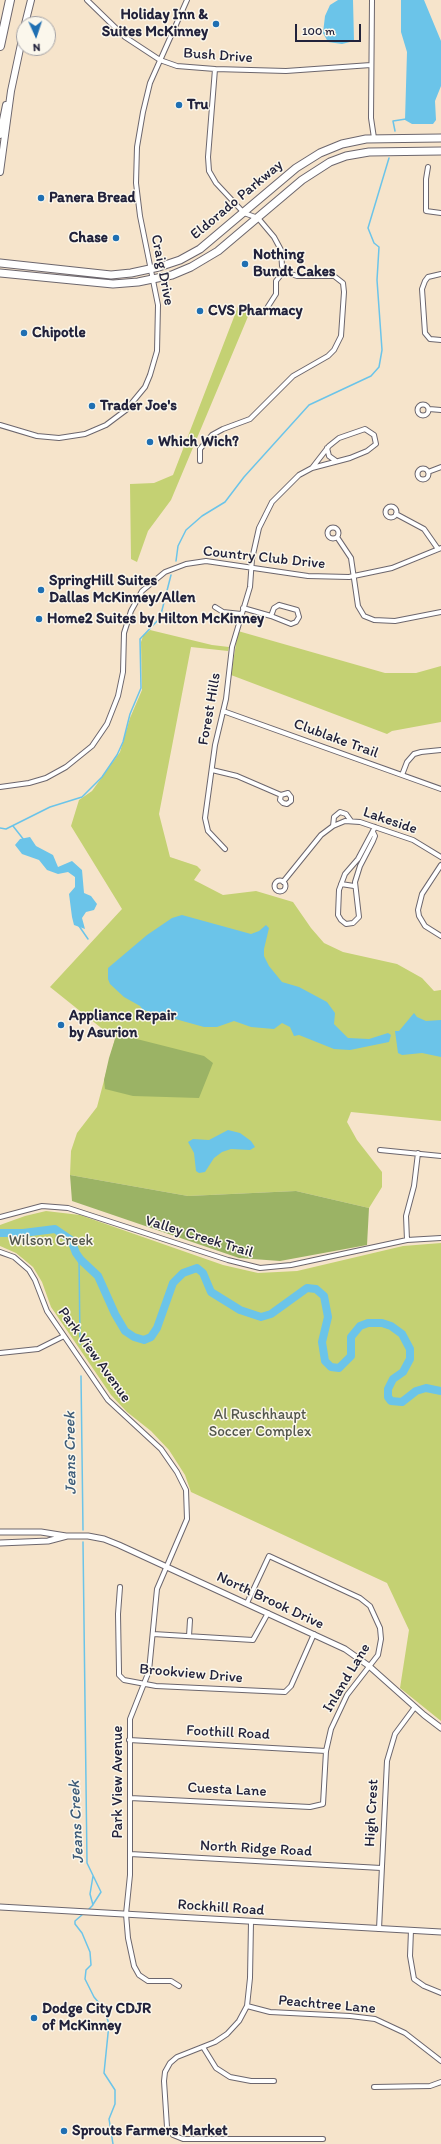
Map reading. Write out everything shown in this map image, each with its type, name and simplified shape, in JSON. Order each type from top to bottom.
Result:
[{"type":"highway","points":[[0,46],[10,0]]},
{"type":"main road","points":[[27,16],[31,0]]},
{"type":"main road","points":[[0,172],[11,91],[18,56]]},
{"type":"main road","points":[[0,135],[7,99],[11,91]]},
{"type":"main road","name":"Eldorado Parkway","points":[[2,262],[110,275],[152,269],[175,262],[196,252],[244,213],[300,164],[320,153],[342,144],[374,138],[441,138]]},
{"type":"main road","name":"Eldorado Parkway","points":[[0,274],[113,284],[154,279],[182,271],[203,261],[226,246],[308,175],[330,162],[363,152],[441,151]]},
{"type":"main road","points":[[300,164],[308,175]]},
{"type":"street","name":"Bush Drive","points":[[87,0],[125,37],[160,60],[177,66],[215,69],[286,71],[371,65]]},
{"type":"street","name":"Craig Drive","points":[[0,425],[38,436],[73,437],[106,425],[126,410],[145,387],[157,351],[158,305],[152,269],[140,216],[136,164],[143,112],[149,88],[187,0]]},
{"type":"street","points":[[372,0],[371,65],[374,138]]},
{"type":"street","points":[[215,69],[208,158],[209,171],[216,183],[244,213],[258,218],[278,243],[284,271]]},
{"type":"street","points":[[428,167],[426,179],[426,211],[441,213]]},
{"type":"street","points":[[267,308],[276,294],[276,281],[284,271]]},
{"type":"street","points":[[200,461],[200,449],[209,437],[220,430],[253,417],[290,378],[328,356],[338,343],[344,292],[342,281],[332,276],[294,276],[284,271]]},
{"type":"street","points":[[441,274],[432,276],[425,280],[422,289],[424,328],[430,339],[441,340]]},
{"type":"street","points":[[428,409],[441,410]]},
{"type":"street","points":[[362,429],[369,430],[377,441],[375,446],[358,455],[312,468],[327,448],[339,438],[362,429]]},
{"type":"street","points":[[327,448],[329,456],[337,462]]},
{"type":"street","points":[[428,472],[441,467]]},
{"type":"street","name":"Forest Hills","points":[[225,849],[209,833],[205,823],[232,646],[249,592],[256,541],[268,508],[274,499],[296,477],[312,468]]},
{"type":"street","points":[[396,514],[424,529],[440,549]]},
{"type":"street","points":[[336,537],[350,554],[355,576],[359,609],[362,614],[370,619],[399,621],[441,612],[441,608]]},
{"type":"street","name":"Country Club Drive","points":[[0,787],[30,783],[60,771],[84,754],[102,733],[112,715],[121,682],[124,636],[128,618],[136,601],[150,583],[168,570],[190,563],[211,562],[316,577],[355,576],[398,567],[440,549]]},
{"type":"street","points":[[243,608],[292,624],[298,621],[299,615],[296,610],[279,605],[274,608],[271,616]]},
{"type":"street","points":[[215,607],[225,612],[241,614]]},
{"type":"street","name":"Clublake Trail","points":[[223,711],[441,789]]},
{"type":"street","points":[[402,775],[407,762],[412,756],[421,752],[441,750]]},
{"type":"street","points":[[212,770],[237,776],[281,795]]},
{"type":"street","name":"Lakeside","points":[[332,826],[334,817],[340,812],[346,814],[352,821]]},
{"type":"street","name":"Lakeside","points":[[283,882],[319,837],[332,826],[352,821],[375,827],[421,844],[441,856]]},
{"type":"street","points":[[373,832],[375,836],[359,869],[354,886],[359,915],[356,921],[348,924],[342,921],[338,915],[337,897],[346,872],[358,859],[375,827]]},
{"type":"street","points":[[441,866],[422,894],[418,910],[419,916],[425,926],[441,936]]},
{"type":"street","points":[[341,884],[354,886]]},
{"type":"street","points":[[380,1150],[441,1156]]},
{"type":"street","points":[[407,1240],[406,1216],[414,1186],[418,1153]]},
{"type":"street","name":"Valley Creek Trail","points":[[0,1216],[42,1206],[63,1207],[92,1214],[228,1260],[260,1268],[291,1265],[407,1240],[441,1238]]},
{"type":"street","name":"Park View Avenue","points":[[0,1252],[19,1260],[29,1270],[35,1280],[47,1311],[108,1400],[123,1416],[156,1444],[183,1484],[188,1501],[187,1519],[156,1594],[150,1666],[145,1684],[132,1713],[129,1740],[130,1882],[126,1914],[128,1938],[134,1966],[139,1975],[148,1981],[171,1981],[179,1986]]},
{"type":"street","points":[[0,1353],[38,1349],[64,1336]]},
{"type":"street","name":"North Brook Drive","points":[[0,1532],[50,1532],[67,1536],[88,1536],[104,1539],[345,1649],[369,1666],[441,1728]]},
{"type":"street","points":[[21,1532],[21,1542]]},
{"type":"street","name":"North Brook Drive","points":[[0,1542],[48,1541],[67,1536]]},
{"type":"street","name":"Inland Lane","points":[[247,1603],[269,1556],[368,1603],[380,1628],[382,1635],[378,1655],[351,1689],[342,1705],[332,1730],[326,1751],[322,1806]]},
{"type":"street","name":"Brookview Drive","points":[[120,1587],[118,1614],[119,1675],[124,1680],[145,1684],[285,1692],[291,1686],[314,1634]]},
{"type":"street","points":[[152,1634],[253,1640],[268,1613]]},
{"type":"street","points":[[188,1636],[190,1620]]},
{"type":"street","name":"High Crest","points":[[379,1929],[385,1788],[389,1752],[399,1728],[415,1707]]},
{"type":"street","name":"Foothill Road","points":[[129,1740],[326,1751]]},
{"type":"street","name":"Cuesta Lane","points":[[130,1798],[310,1807],[322,1806]]},
{"type":"street","name":"North Ridge Road","points":[[130,1854],[381,1868]]},
{"type":"street","name":"Rockhill Road","points":[[0,1907],[441,1932]]},
{"type":"street","points":[[251,1922],[250,1978],[247,2006],[239,2021],[221,2038],[177,2057],[167,2067],[164,2081],[165,2120],[169,2131],[177,2137],[208,2142],[214,2139],[323,2139]]},
{"type":"street","points":[[411,1930],[410,1956],[414,1979],[424,1986],[441,1993]]},
{"type":"street","name":"Peachtree Lane","points":[[247,2006],[270,2012],[350,2016],[375,2019],[405,2034],[441,2062]]},
{"type":"street","points":[[203,2047],[216,2068],[230,2077],[251,2082],[274,2081]]},
{"type":"street","points":[[374,2087],[430,2086],[441,2082]]},
{"type":"street","points":[[214,2139],[214,2144]]},
{"type":"green space","points":[[239,304],[252,307],[171,500],[148,531],[137,562],[131,559],[130,484],[154,483],[173,475]]},
{"type":"green space","points":[[150,630],[212,645],[229,647],[228,651],[191,647],[159,814],[170,857],[197,866],[201,870],[194,880],[223,895],[256,891],[293,902],[311,928],[324,943],[343,952],[397,964],[422,978],[434,991],[441,990],[441,1121],[351,1112],[347,1122],[357,1140],[382,1172],[382,1187],[369,1208],[296,1191],[188,1196],[70,1175],[71,1151],[77,1133],[97,1107],[115,1039],[50,987],[122,909],[71,826],[79,800],[92,791],[120,752],[130,718],[142,690],[141,642],[143,636]]},
{"type":"green space","points":[[238,631],[385,673],[416,673],[441,666],[441,722],[392,731],[387,734],[231,675]]},
{"type":"green space","points":[[121,1035],[204,1056],[213,1063],[199,1098],[133,1096],[105,1089],[104,1080],[109,1058],[115,1039]]},
{"type":"green space","points":[[70,1175],[188,1196],[296,1191],[369,1208],[367,1245],[280,1261],[239,1258],[72,1201]]},
{"type":"green space","name":"Al Ruschhaupt Soccer Complex","points":[[46,1211],[80,1215],[223,1265],[258,1273],[297,1271],[403,1246],[441,1243],[441,1721],[400,1688],[409,1630],[387,1583],[191,1492],[185,1475],[169,1450],[151,1431],[127,1412],[111,1395],[51,1307],[42,1282],[33,1267],[16,1253],[0,1246],[0,1225],[25,1216]]},
{"type":"water","points":[[338,0],[353,0],[354,41],[342,44],[328,42],[323,33],[325,16],[330,5]]},
{"type":"water","points":[[401,0],[424,0],[441,41],[441,86],[435,101],[436,120],[433,124],[412,124],[405,120],[407,52],[401,32]]},
{"type":"water","points":[[30,837],[36,846],[53,855],[58,867],[72,861],[82,870],[84,893],[91,896],[97,904],[94,910],[86,912],[82,918],[85,929],[74,925],[72,917],[69,894],[75,887],[75,877],[68,872],[58,874],[47,870],[39,860],[22,854],[15,845],[20,839]]},
{"type":"water","points":[[182,915],[251,934],[259,931],[266,925],[269,928],[264,949],[264,956],[269,966],[282,982],[299,987],[327,1002],[335,1013],[334,1024],[348,1038],[369,1039],[388,1033],[391,1035],[389,1042],[350,1050],[334,1049],[299,1035],[294,1036],[290,1027],[282,1023],[274,1029],[251,1027],[234,1021],[217,1027],[204,1027],[168,1017],[161,1018],[151,1012],[143,1010],[140,1006],[124,997],[110,984],[108,979],[108,968],[147,935],[172,918]]},
{"type":"water","points":[[414,1013],[417,1017],[426,1021],[441,1020],[441,1057],[422,1053],[402,1055],[398,1053],[395,1031],[399,1031]]},
{"type":"water","points":[[228,1130],[240,1133],[251,1141],[255,1147],[250,1150],[231,1149],[222,1152],[214,1158],[205,1172],[199,1173],[196,1171],[194,1153],[188,1142],[193,1139],[209,1140]]},
{"type":"waterway","points":[[395,131],[393,121],[406,119]]},
{"type":"waterway","points":[[176,561],[178,546],[186,530],[202,516],[225,502],[244,477],[309,405],[371,376],[379,367],[382,350],[377,280],[379,247],[374,243],[368,228],[389,158]]},
{"type":"waterway","points":[[0,828],[6,829],[50,807],[82,797],[102,777],[117,755],[123,742],[130,714],[141,688],[140,639],[160,618],[171,575]]},
{"type":"waterway","points":[[13,826],[24,840]]},
{"type":"waterway","points":[[79,926],[88,939]]},
{"type":"waterway","name":"Wilson Creek","points":[[0,1233],[23,1233],[55,1229],[71,1240],[76,1253],[81,1260],[98,1276],[115,1314],[125,1331],[134,1337],[144,1340],[151,1337],[157,1328],[173,1283],[183,1273],[197,1268],[203,1273],[211,1292],[240,1310],[261,1317],[271,1314],[307,1288],[316,1289],[324,1296],[328,1317],[322,1342],[325,1361],[331,1367],[339,1368],[351,1356],[351,1337],[360,1326],[368,1323],[382,1323],[391,1326],[402,1334],[410,1349],[410,1359],[403,1372],[393,1379],[388,1389],[388,1397],[391,1401],[402,1402],[416,1391],[426,1388],[441,1391]]},
{"type":"waterway","name":"Jeans Creek","points":[[79,1257],[80,1344]]},
{"type":"waterway","name":"Jeans Creek","points":[[81,1376],[83,1530]]},
{"type":"waterway","name":"Jeans Creek","points":[[83,1542],[87,1863],[101,1892],[88,1910]]},
{"type":"waterway","points":[[93,1876],[90,1894],[93,1905]]},
{"type":"waterway","name":"Jeans Creek","points":[[83,1914],[75,1921],[75,1924],[82,1933],[90,1952],[91,1965],[86,1970],[85,1979],[94,1997],[104,2009],[109,2024],[104,2073],[115,2090],[115,2104],[109,2119],[113,2144]]},
{"type":"place","name":"Holiday Inn & Suites McKinney","points":[[216,24]]},
{"type":"place","name":"Tru","points":[[179,105]]},
{"type":"place","name":"Panera Bread","points":[[41,198]]},
{"type":"place","name":"Chase","points":[[116,238]]},
{"type":"place","name":"Nothing Bundt Cakes","points":[[245,264]]},
{"type":"place","name":"CVS Pharmacy","points":[[200,311]]},
{"type":"place","name":"Chipotle","points":[[24,333]]},
{"type":"place","name":"Trader Joe's","points":[[92,406]]},
{"type":"place","name":"Which Wich?","points":[[150,442]]},
{"type":"place","name":"SpringHill Suites Dallas McKinney/Allen","points":[[41,590]]},
{"type":"place","name":"Home2 Suites by Hilton McKinney","points":[[39,619]]},
{"type":"place","name":"Appliance Repair by Asurion","points":[[61,1025]]},
{"type":"place","name":"Dodge City CDJR of McKinney","points":[[34,2018]]},
{"type":"place","name":"Sprouts Farmers Market","points":[[64,2131]]}]
